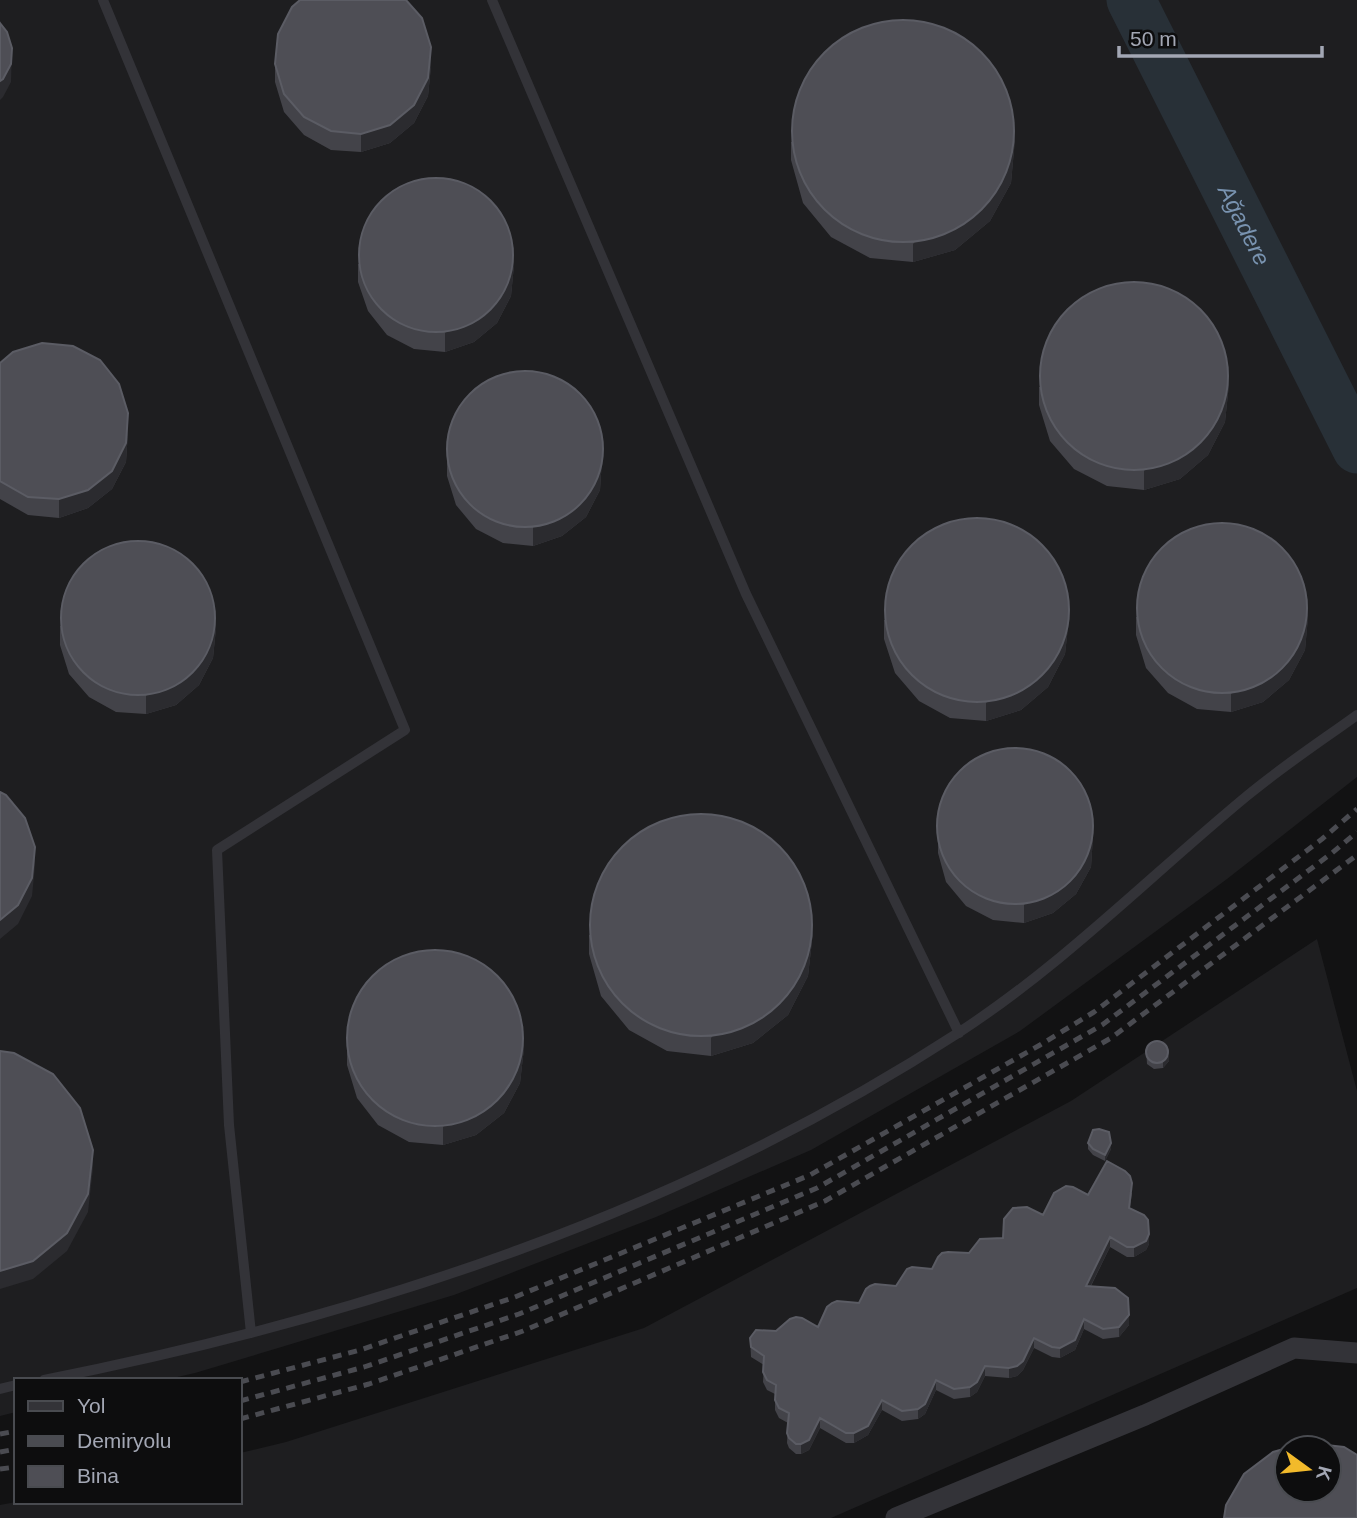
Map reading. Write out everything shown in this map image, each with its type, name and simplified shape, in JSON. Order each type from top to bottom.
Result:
[{"type":"street","points":[[896,1518],[1146,1415],[1294,1348],[1357,1353]]},
{"type":"lane","points":[[103,0],[405,730],[217,850],[229,1125],[251,1333]]},
{"type":"lane","points":[[492,0],[746,594],[959,1033]]},
{"type":"lane","points":[[54,1378],[251,1333],[439,1278],[579,1228],[674,1188],[806,1124],[959,1033],[1025,986],[1251,792],[1357,715]]},
{"type":"shaded area","points":[[0,0],[1357,0],[1357,777],[1227,879],[1020,1031],[811,1150],[656,1217],[454,1295],[195,1373],[173,1378],[14,1378],[14,1412],[0,1416]]},
{"type":"shaded area","points":[[1317,939],[1357,1091],[1357,1288],[831,1518],[0,1518],[0,1505],[14,1502],[242,1504],[242,1453],[286,1442],[644,1328],[1071,1101]]},
{"type":"building","points":[[300,0],[406,0],[422,18],[431,47],[428,78],[414,105],[390,125],[361,134],[331,131],[304,117],[284,94],[275,64],[278,34],[292,7]]},
{"type":"building","points":[[914,20],[946,28],[965,38],[982,52],[996,69],[1006,88],[1014,131],[1006,174],[996,193],[982,210],[965,224],[935,238],[892,242],[871,238],[850,229],[832,217],[817,202],[796,163],[792,120],[796,99],[805,78],[817,60],[832,45],[871,24]]},
{"type":"building","points":[[0,23],[7,32],[12,48],[11,64],[0,81]]},
{"type":"building","points":[[436,178],[466,183],[491,200],[508,225],[513,255],[508,285],[491,310],[466,327],[436,332],[406,327],[381,310],[364,285],[359,255],[364,225],[381,200],[406,183]]},
{"type":"building","points":[[1134,282],[1170,289],[1201,309],[1221,340],[1228,376],[1221,412],[1201,443],[1170,463],[1134,470],[1098,463],[1067,443],[1047,412],[1040,376],[1047,340],[1067,309],[1098,289]]},
{"type":"building","points":[[42,343],[73,346],[100,360],[119,384],[128,413],[126,443],[112,471],[88,490],[59,499],[28,497],[0,481],[0,363],[13,352]]},
{"type":"building","points":[[525,371],[555,377],[580,394],[597,419],[603,449],[597,479],[580,504],[555,521],[525,527],[495,521],[470,504],[453,479],[447,449],[453,419],[470,394],[495,377]]},
{"type":"building","points":[[977,518],[1012,525],[1042,545],[1062,575],[1069,610],[1062,645],[1042,675],[1012,695],[977,702],[942,695],[912,675],[892,645],[885,610],[892,575],[912,545],[942,525]]},
{"type":"building","points":[[1222,523],[1255,529],[1282,548],[1301,575],[1307,608],[1301,641],[1282,668],[1255,687],[1222,693],[1189,687],[1162,668],[1143,641],[1137,608],[1143,575],[1162,548],[1189,529]]},
{"type":"building","points":[[138,541],[168,546],[193,563],[210,588],[215,618],[210,648],[193,673],[168,690],[138,695],[108,690],[83,673],[66,648],[61,618],[66,588],[83,563],[108,546]]},
{"type":"building","points":[[1015,748],[1045,754],[1070,771],[1087,796],[1093,826],[1087,856],[1070,881],[1045,898],[1015,904],[985,898],[960,881],[943,856],[937,826],[943,796],[960,771],[985,754]]},
{"type":"building","points":[[0,792],[6,795],[25,818],[35,847],[32,878],[18,905],[0,920]]},
{"type":"building","points":[[712,814],[744,822],[763,832],[780,846],[794,863],[804,882],[812,925],[804,968],[794,987],[780,1004],[763,1018],[733,1032],[690,1036],[669,1032],[648,1023],[630,1011],[615,996],[594,957],[590,914],[594,893],[603,872],[615,854],[630,839],[669,818]]},
{"type":"building","points":[[435,950],[469,957],[497,976],[516,1004],[523,1038],[516,1072],[497,1100],[469,1119],[435,1126],[401,1119],[373,1100],[354,1072],[347,1038],[354,1004],[373,976],[401,957]]},
{"type":"building","points":[[1157,1041],[1165,1044],[1168,1052],[1165,1060],[1157,1063],[1149,1060],[1146,1052],[1149,1044]]},
{"type":"building","points":[[0,1051],[14,1053],[53,1074],[80,1108],[93,1150],[88,1194],[67,1233],[33,1261],[0,1271]]},
{"type":"building","points":[[1093,1130],[1109,1132],[1111,1143],[1105,1155],[1088,1143]]},
{"type":"building","points":[[1107,1161],[1130,1176],[1132,1183],[1129,1208],[1148,1220],[1149,1234],[1146,1241],[1134,1247],[1127,1247],[1110,1237],[1086,1286],[1115,1288],[1128,1298],[1129,1315],[1119,1327],[1103,1329],[1084,1319],[1075,1340],[1060,1348],[1034,1338],[1023,1361],[1017,1366],[985,1366],[977,1382],[970,1387],[954,1389],[936,1380],[925,1404],[918,1409],[902,1411],[882,1400],[868,1426],[854,1433],[846,1433],[820,1418],[809,1440],[796,1444],[789,1438],[789,1413],[779,1408],[775,1400],[776,1385],[767,1380],[763,1372],[764,1356],[751,1347],[750,1338],[756,1330],[776,1331],[796,1317],[818,1327],[827,1307],[832,1303],[859,1303],[870,1286],[896,1286],[907,1269],[932,1269],[942,1253],[969,1253],[980,1239],[1003,1238],[1004,1219],[1013,1208],[1027,1207],[1043,1215],[1054,1193],[1066,1186],[1088,1195]]},
{"type":"building","points":[[1344,1447],[1357,1455],[1357,1518],[1224,1518],[1226,1505],[1244,1474],[1273,1452],[1273,1504],[1343,1504]]},
{"type":"waterway","name":"Ağadere","points":[[1131,0],[1357,449]]},
{"type":"railway","points":[[242,1381],[360,1350],[515,1297],[810,1175],[1094,1012],[1322,839],[1357,809]]},
{"type":"railway","points":[[242,1400],[364,1367],[519,1314],[817,1188],[1102,1025],[1357,832]]},
{"type":"railway","points":[[242,1418],[369,1384],[523,1331],[825,1201],[1111,1038],[1357,855]]},
{"type":"railway","points":[[0,1434],[14,1431]]},
{"type":"railway","points":[[0,1452],[14,1449]]},
{"type":"railway","points":[[0,1469],[14,1467]]}]
